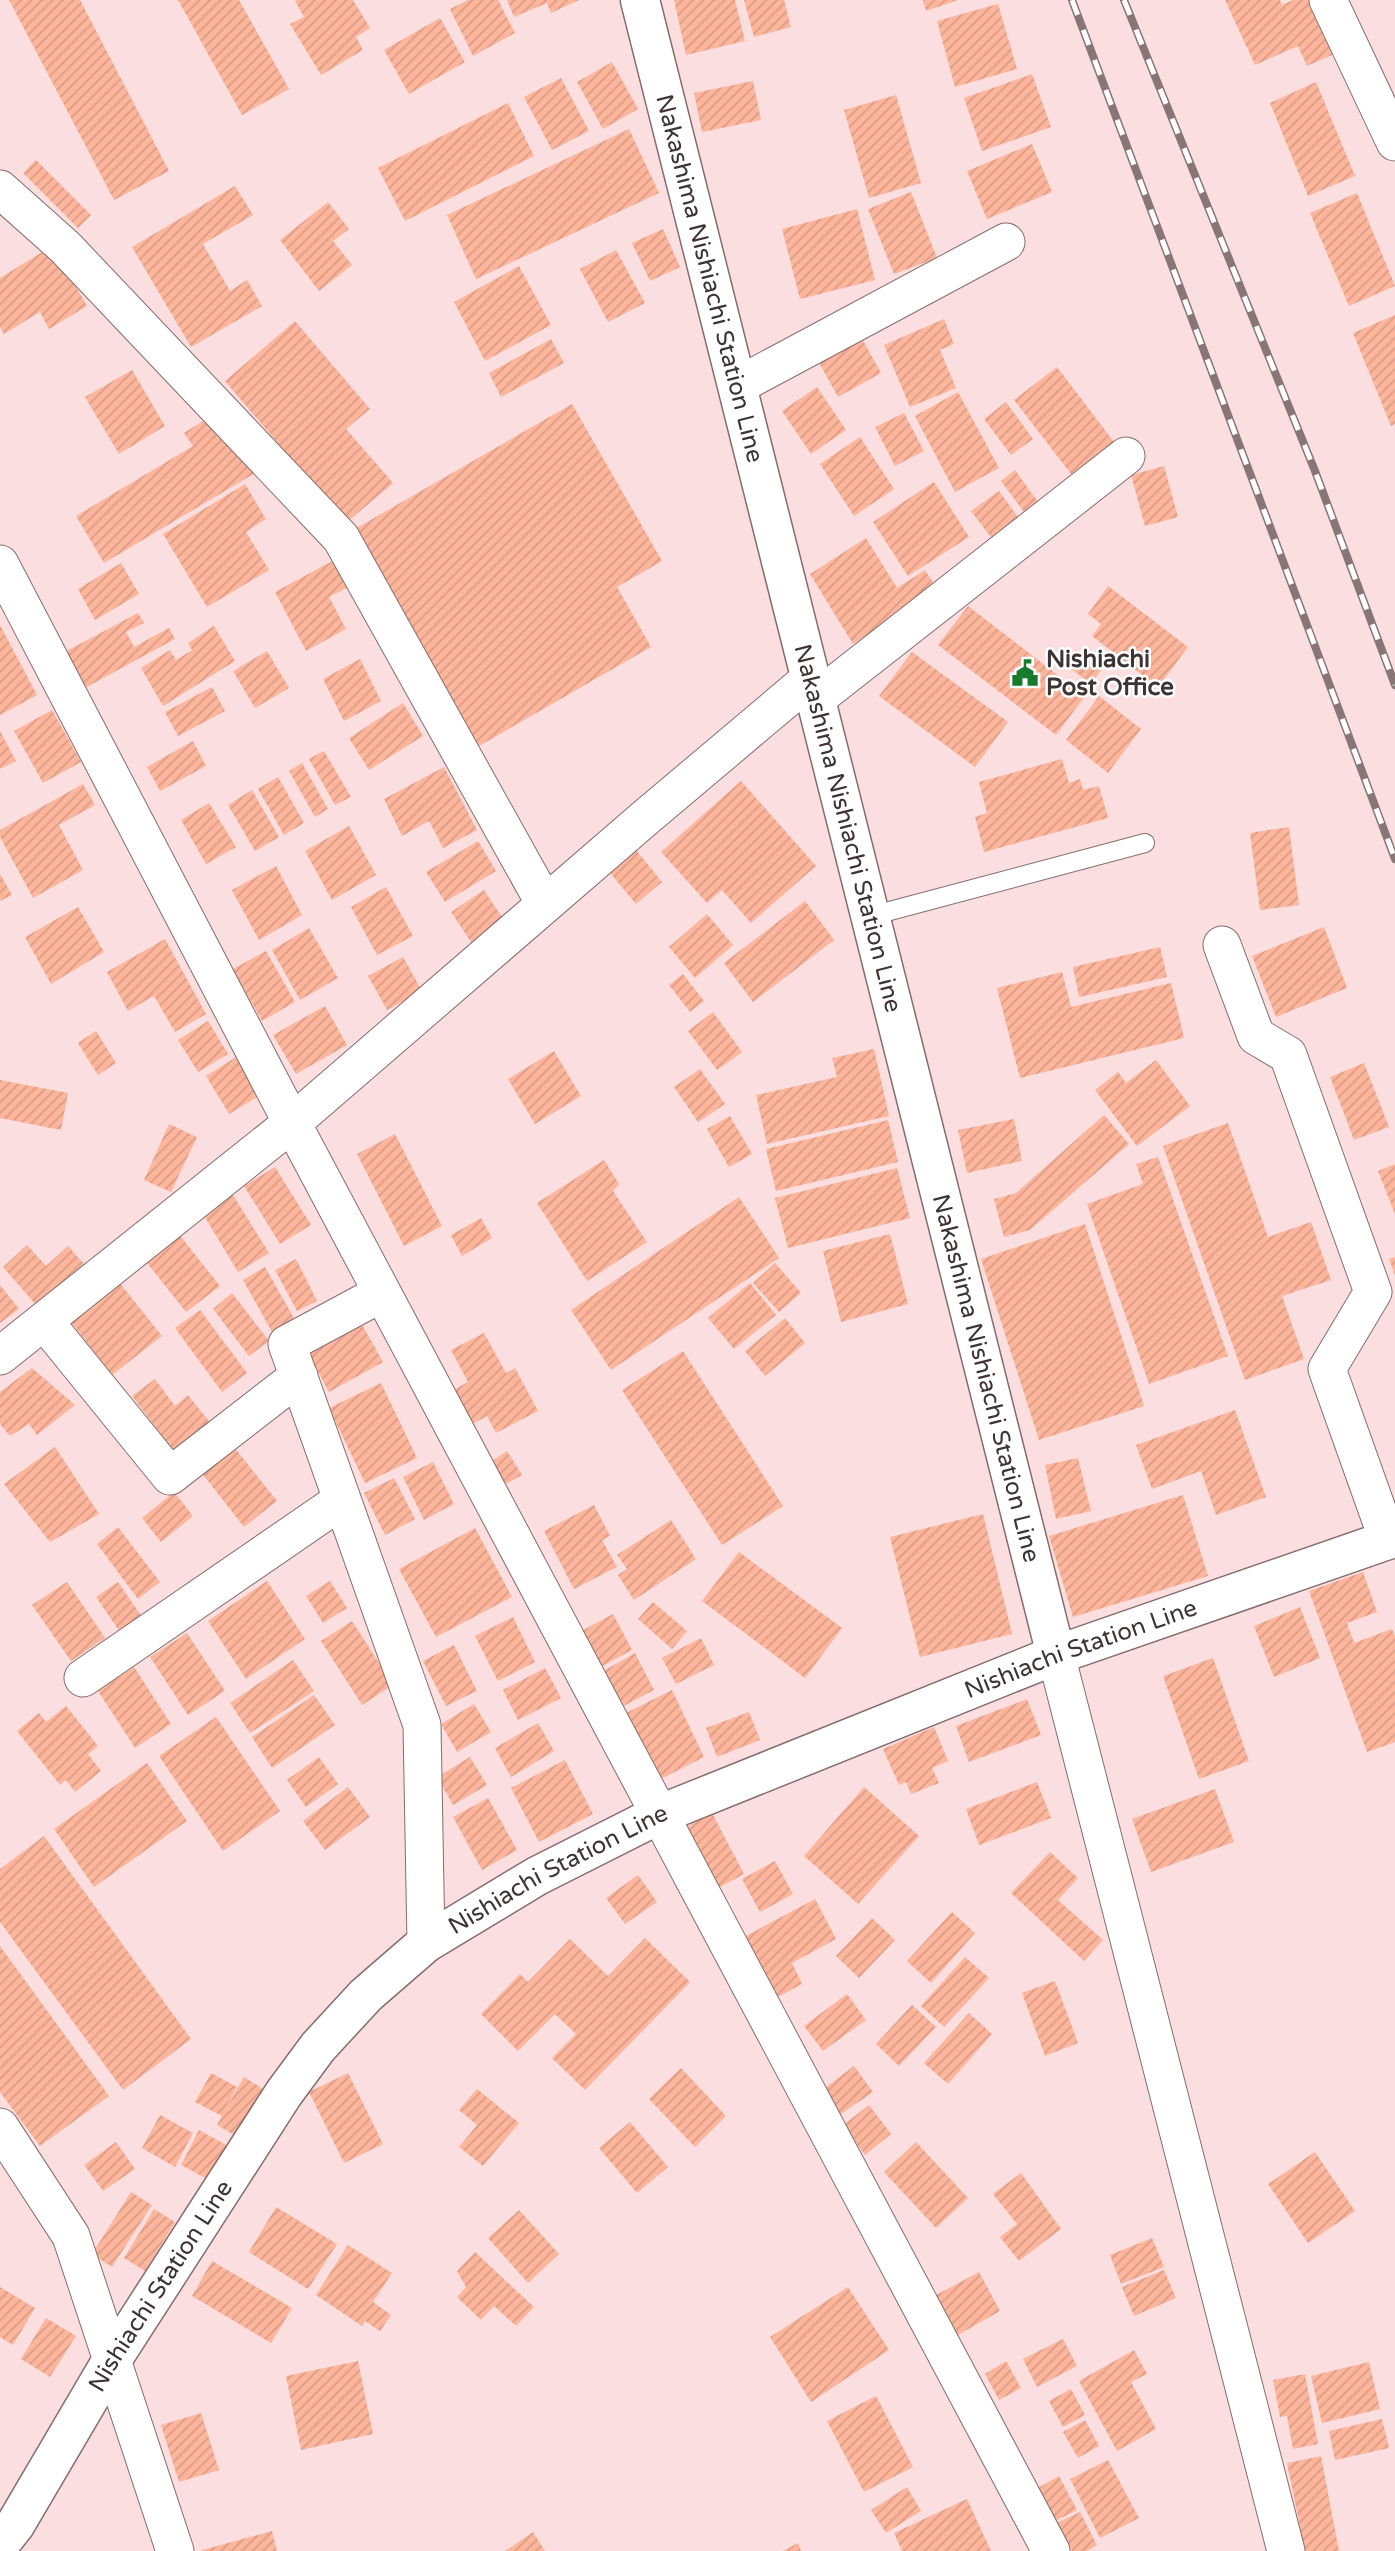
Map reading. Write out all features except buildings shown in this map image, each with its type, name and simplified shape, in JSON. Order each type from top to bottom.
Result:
[{"type":"main road","name":"Nakashima Nishiachi Station Line","points":[[640,0],[1056,1656]]},
{"type":"main road","name":"Nishiachi Station Line","points":[[0,2544],[15,2525],[112,2360],[284,2093],[318,2047],[366,1994],[426,1943],[537,1876],[658,1815],[1056,1656],[1388,1539]]},
{"type":"street","points":[[1328,0],[1385,95],[1395,142]]},
{"type":"street","points":[[0,189],[65,247],[341,538],[545,904]]},
{"type":"street","points":[[737,386],[1006,242]]},
{"type":"street","points":[[0,1356],[292,1123],[545,904],[814,689],[1126,456]]},
{"type":"street","points":[[0,564],[658,1815],[1051,2551]]},
{"type":"street","points":[[1222,945],[1256,1036],[1288,1055],[1373,1292],[1327,1369],[1388,1539]]},
{"type":"street","points":[[382,1293],[287,1344],[422,1725],[426,1943]]},
{"type":"street","points":[[44,1321],[170,1476],[299,1376]]},
{"type":"street","points":[[83,1678],[342,1500]]},
{"type":"street","points":[[1056,1656],[1286,2551]]},
{"type":"street","points":[[0,2127],[71,2236],[175,2551]]},
{"type":"lane","points":[[870,916],[1144,842]]},
{"type":"railway","points":[[1072,0],[1395,859]]},
{"type":"railway","points":[[1124,0],[1315,471],[1395,685]]},
{"type":"place","name":"Nishiachi Post Office","points":[[1025,673]]}]
